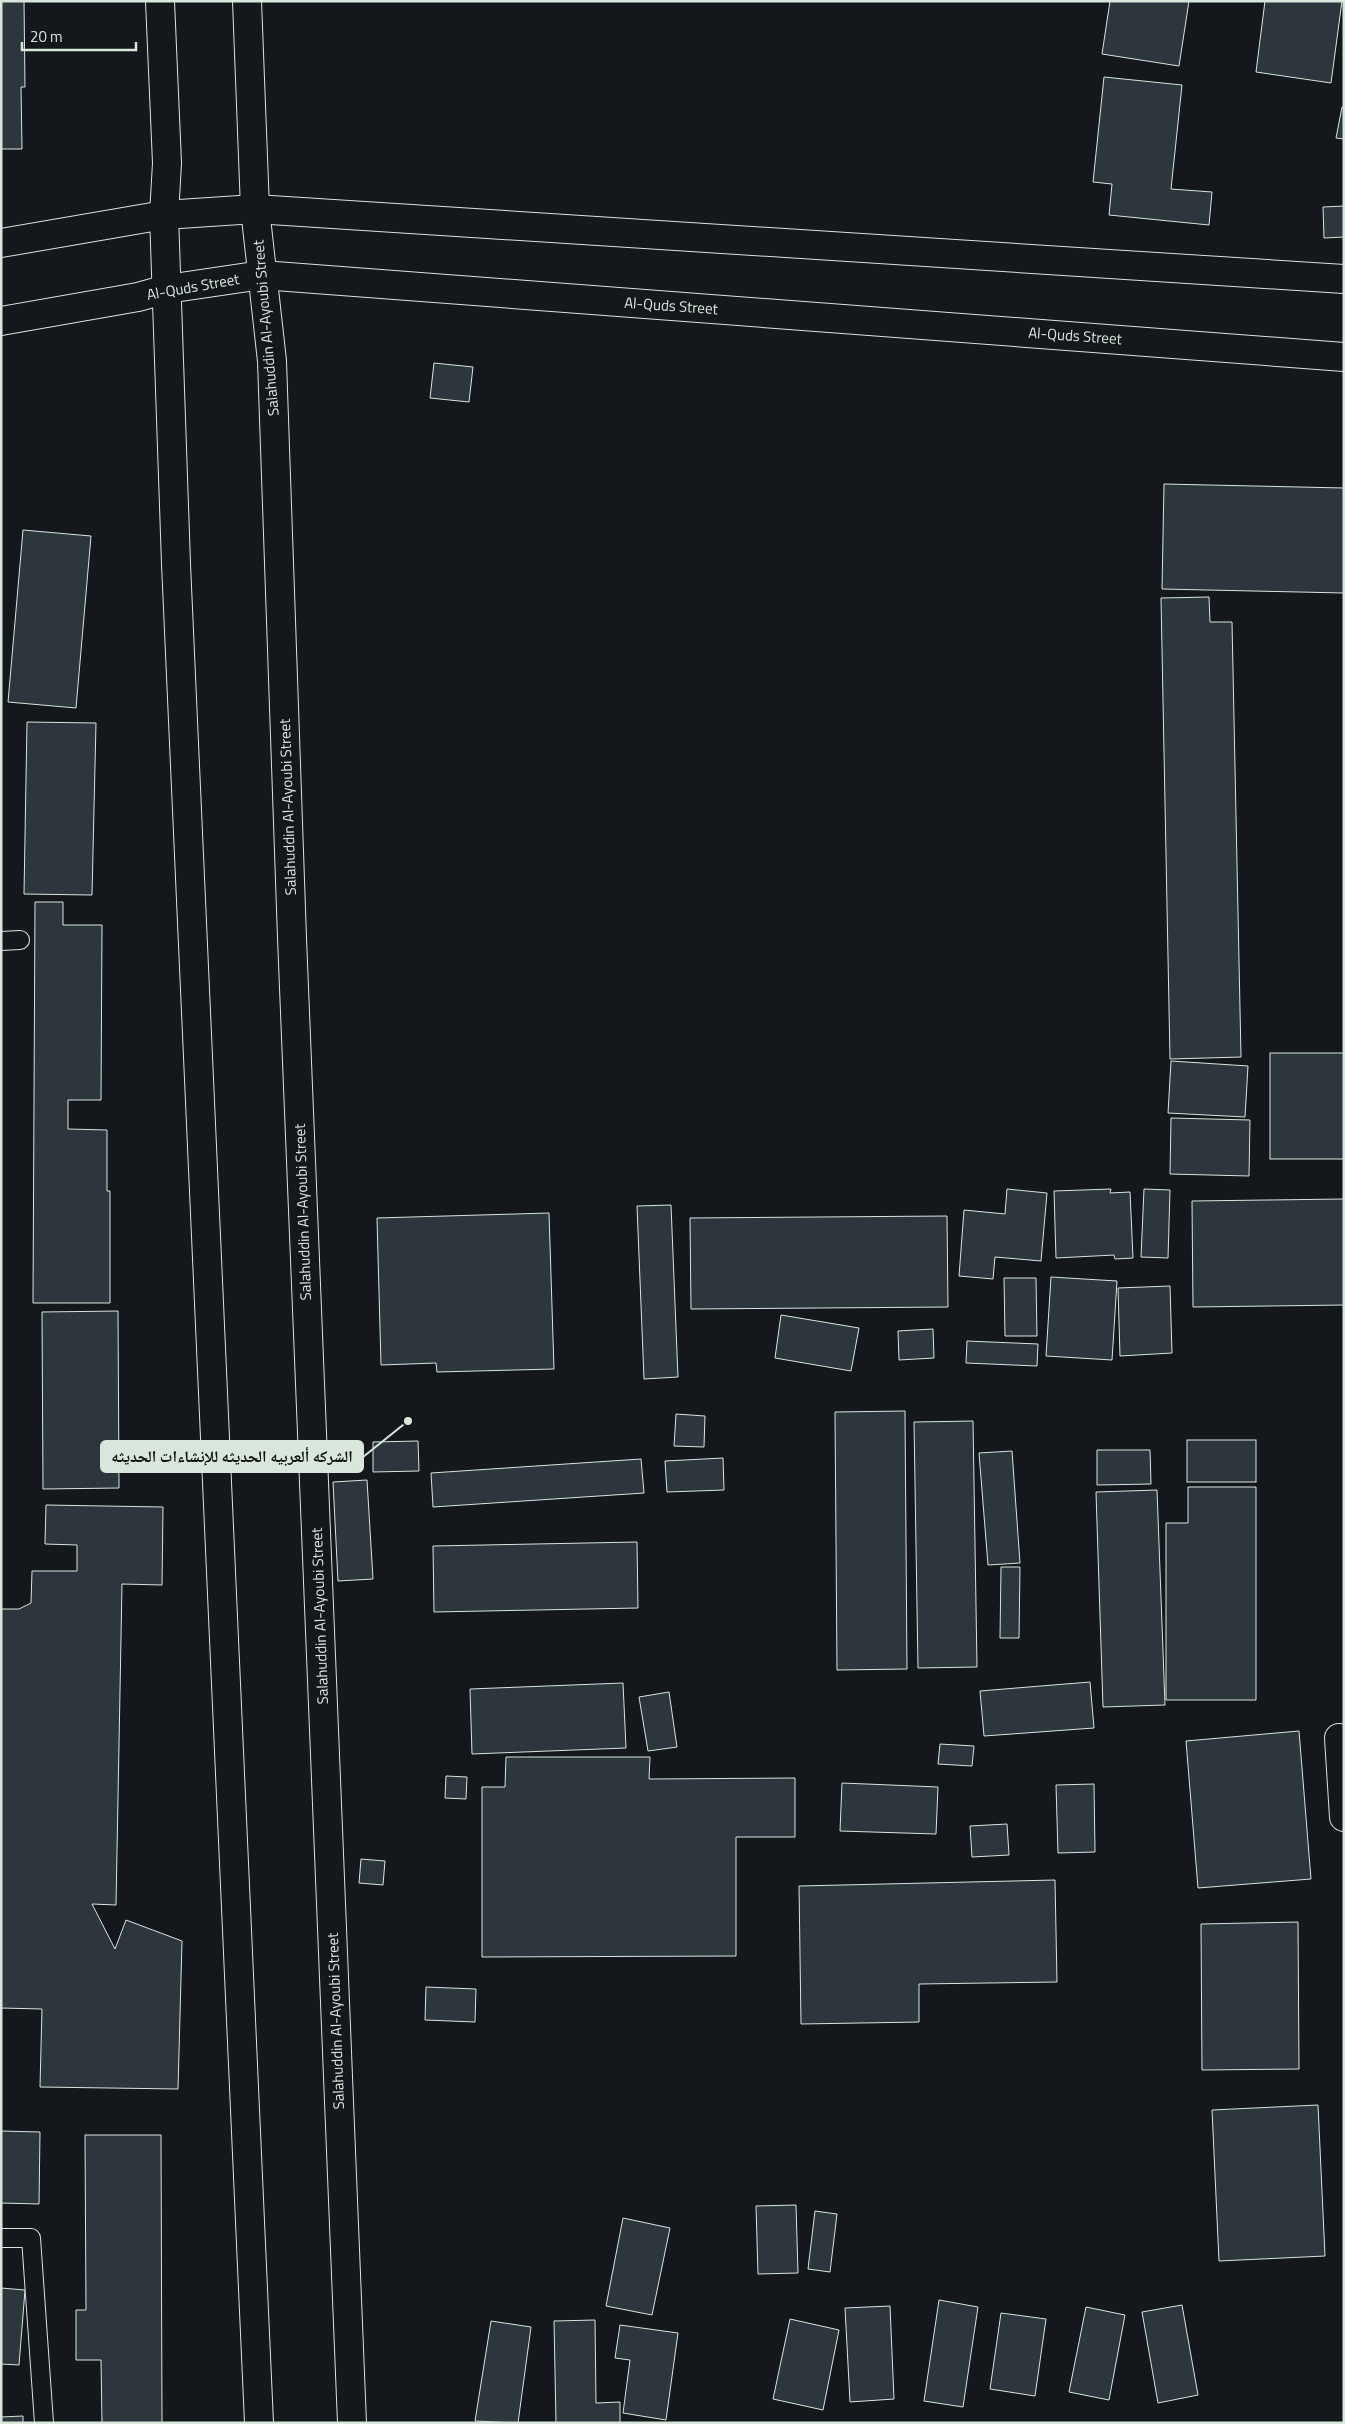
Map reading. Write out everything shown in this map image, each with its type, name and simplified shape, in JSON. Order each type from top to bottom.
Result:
[{"type":"street","points":[[160,1],[167,162],[164,215],[176,564],[259,2423]]},
{"type":"street","name":"Salahuddin Al-Ayoubi Street","points":[[247,1],[255,209],[272,361],[293,948],[352,2423]]},
{"type":"street","points":[[1,243],[164,215],[255,209],[1344,279]]},
{"type":"street","name":"Al-Quds Street","points":[[1,321],[138,297],[167,289],[262,275],[1344,357]]},
{"type":"street","points":[[1339,1738],[1344,1817]]},
{"type":"lane","points":[[1,941],[20,940]]},
{"type":"lane","points":[[1,2238],[31,2238],[44,2423]]},
{"type":"building","points":[[1,1],[24,1],[25,87],[21,87],[22,149],[1,149]]},
{"type":"building","points":[[1110,1],[1189,1],[1179,66],[1102,54]]},
{"type":"building","points":[[1265,1],[1342,1],[1331,83],[1256,72]]},
{"type":"building","points":[[1104,77],[1182,85],[1171,189],[1212,192],[1209,225],[1109,215],[1112,184],[1093,182]]},
{"type":"building","points":[[1342,107],[1344,107],[1344,139],[1336,138]]},
{"type":"building","points":[[1344,206],[1344,237],[1324,238],[1323,207]]},
{"type":"building","points":[[434,363],[473,367],[469,402],[430,398]]},
{"type":"building","points":[[1164,484],[1344,488],[1344,593],[1162,589]]},
{"type":"building","points":[[23,530],[91,536],[76,708],[8,702]]},
{"type":"building","points":[[1209,597],[1210,622],[1232,622],[1241,1057],[1170,1059],[1161,598]]},
{"type":"building","points":[[27,722],[96,723],[92,895],[24,894]]},
{"type":"building","points":[[35,902],[63,902],[63,925],[102,925],[101,1100],[68,1100],[68,1129],[107,1130],[107,1191],[110,1191],[110,1303],[33,1303]]},
{"type":"building","points":[[1270,1053],[1344,1053],[1344,1159],[1270,1159]]},
{"type":"building","points":[[1171,1061],[1248,1066],[1245,1117],[1168,1113]]},
{"type":"building","points":[[1171,1118],[1250,1120],[1249,1176],[1170,1174]]},
{"type":"building","points":[[1007,1189],[1047,1193],[1041,1261],[995,1257],[993,1279],[959,1276],[964,1210],[1005,1214]]},
{"type":"building","points":[[1111,1189],[1110,1193],[1130,1192],[1133,1258],[1115,1259],[1114,1255],[1056,1258],[1054,1191]]},
{"type":"building","points":[[1144,1189],[1170,1190],[1168,1258],[1141,1257]]},
{"type":"building","points":[[1344,1199],[1344,1305],[1193,1307],[1192,1201]]},
{"type":"building","points":[[671,1205],[678,1377],[644,1379],[637,1206]]},
{"type":"building","points":[[549,1213],[554,1369],[437,1372],[436,1363],[381,1365],[377,1218]]},
{"type":"building","points":[[947,1216],[948,1307],[691,1309],[690,1218]]},
{"type":"building","points":[[1051,1277],[1117,1281],[1112,1360],[1046,1356]]},
{"type":"building","points":[[1004,1278],[1036,1278],[1037,1336],[1005,1336]]},
{"type":"building","points":[[1170,1286],[1172,1353],[1120,1356],[1118,1288]]},
{"type":"building","points":[[118,1311],[119,1488],[43,1489],[42,1312]]},
{"type":"building","points":[[781,1315],[859,1328],[851,1371],[775,1358]]},
{"type":"building","points":[[933,1329],[934,1358],[899,1360],[898,1331]]},
{"type":"building","points":[[967,1341],[1038,1344],[1037,1366],[966,1363]]},
{"type":"building","points":[[905,1411],[907,1669],[837,1670],[835,1412]]},
{"type":"building","points":[[676,1414],[705,1416],[704,1447],[674,1446]]},
{"type":"building","points":[[973,1421],[977,1667],[918,1668],[914,1422]]},
{"type":"building","points":[[1187,1440],[1256,1440],[1256,1482],[1187,1482]]},
{"type":"building","points":[[418,1441],[419,1471],[373,1472],[373,1442]]},
{"type":"building","points":[[1097,1450],[1150,1450],[1151,1484],[1097,1485]]},
{"type":"building","points":[[1012,1451],[1020,1563],[988,1565],[979,1453]]},
{"type":"building","points":[[723,1458],[724,1490],[667,1492],[665,1461]]},
{"type":"building","points":[[641,1459],[644,1493],[433,1507],[431,1473]]},
{"type":"building","points":[[367,1480],[373,1579],[338,1581],[333,1482]]},
{"type":"building","points":[[1188,1487],[1256,1487],[1256,1700],[1166,1700],[1166,1523],[1188,1523]]},
{"type":"building","points":[[1157,1490],[1165,1705],[1103,1707],[1096,1492]]},
{"type":"building","points":[[46,1505],[163,1507],[162,1585],[122,1584],[116,1905],[92,1904],[115,1949],[126,1920],[182,1941],[178,2089],[40,2087],[42,2009],[1,2008],[1,1609],[19,1609],[31,1603],[32,1571],[77,1571],[77,1545],[45,1544]]},
{"type":"building","points":[[637,1542],[638,1608],[434,1612],[433,1546]]},
{"type":"building","points":[[1001,1567],[1020,1567],[1019,1638],[1000,1638]]},
{"type":"building","points":[[1090,1682],[1094,1728],[984,1736],[980,1691]]},
{"type":"building","points":[[623,1683],[626,1748],[472,1754],[470,1689]]},
{"type":"building","points":[[669,1692],[677,1747],[648,1751],[639,1697]]},
{"type":"building","points":[[1299,1731],[1311,1879],[1198,1888],[1186,1741]]},
{"type":"building","points":[[940,1744],[974,1746],[972,1766],[938,1764]]},
{"type":"building","points":[[506,1757],[650,1757],[649,1779],[795,1778],[795,1837],[736,1837],[736,1956],[482,1957],[482,1787],[505,1787]]},
{"type":"building","points":[[446,1776],[467,1777],[466,1799],[445,1798]]},
{"type":"building","points":[[842,1783],[938,1787],[936,1834],[840,1831]]},
{"type":"building","points":[[1094,1784],[1095,1852],[1058,1853],[1056,1785]]},
{"type":"building","points":[[1007,1824],[1009,1855],[972,1857],[970,1826]]},
{"type":"building","points":[[361,1859],[385,1861],[383,1885],[359,1883]]},
{"type":"building","points":[[1055,1880],[1057,1982],[919,1984],[919,2022],[801,2024],[799,1886]]},
{"type":"building","points":[[1298,1922],[1299,2069],[1202,2070],[1201,1924]]},
{"type":"building","points":[[426,1987],[476,1989],[475,2022],[425,2020]]},
{"type":"building","points":[[1318,2105],[1325,2256],[1219,2261],[1212,2110]]},
{"type":"building","points":[[1,2131],[40,2132],[39,2204],[1,2203]]},
{"type":"building","points":[[85,2135],[161,2135],[162,2423],[102,2423],[101,2360],[76,2360],[76,2310],[86,2310]]},
{"type":"building","points":[[796,2205],[798,2273],[758,2274],[756,2206]]},
{"type":"building","points":[[815,2211],[837,2214],[830,2272],[808,2269]]},
{"type":"building","points":[[623,2218],[670,2228],[652,2315],[606,2306]]},
{"type":"building","points":[[1,2288],[25,2290],[19,2365],[1,2364]]},
{"type":"building","points":[[939,2300],[978,2307],[963,2407],[924,2401]]},
{"type":"building","points":[[1182,2305],[1198,2395],[1158,2403],[1142,2312]]},
{"type":"building","points":[[890,2306],[894,2399],[850,2402],[845,2308]]},
{"type":"building","points":[[1086,2307],[1125,2315],[1109,2400],[1069,2392]]},
{"type":"building","points":[[1001,2313],[1046,2319],[1035,2396],[990,2389]]},
{"type":"building","points":[[790,2319],[839,2330],[823,2410],[773,2399]]},
{"type":"building","points":[[595,2320],[596,2403],[620,2402],[620,2423],[556,2423],[554,2321]]},
{"type":"building","points":[[491,2321],[531,2327],[518,2423],[475,2421]]},
{"type":"building","points":[[620,2325],[678,2333],[666,2420],[623,2413],[630,2360],[615,2358]]},
{"type":"building","points":[[23,2416],[23,2423],[1,2423],[1,2417]]},
{"type":"place","name":"الشركه ألعربيه الحديثه للإنشاءات الحديثه","points":[[408,1421]]}]
